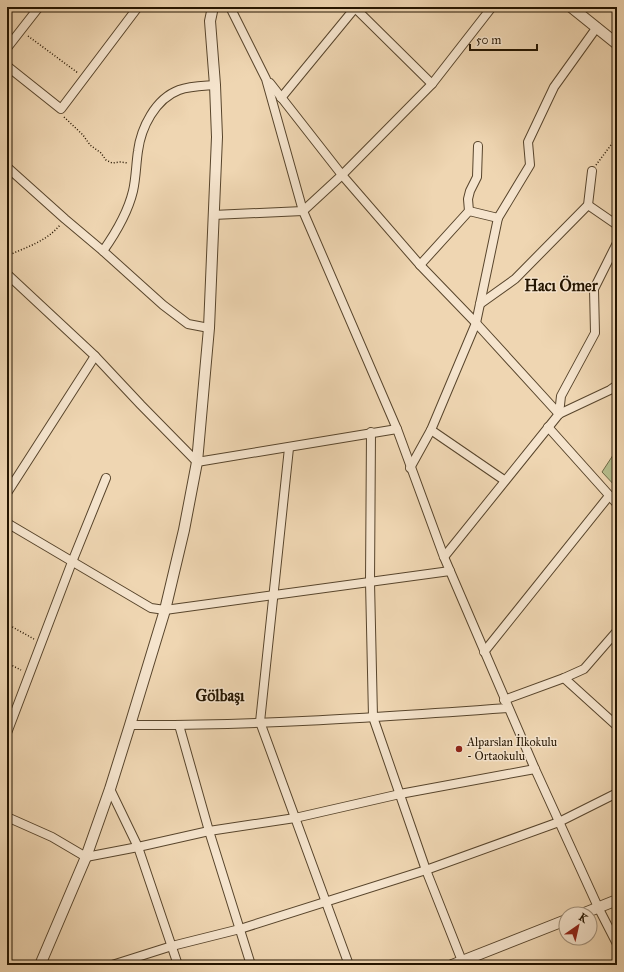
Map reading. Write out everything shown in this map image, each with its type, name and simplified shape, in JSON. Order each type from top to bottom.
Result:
[{"type":"street","points":[[7,48],[39,7]]},
{"type":"street","points":[[7,66],[61,110],[138,7]]},
{"type":"street","points":[[44,964],[86,857],[110,789],[130,725],[165,610],[184,530],[197,462],[209,328],[217,137],[210,21],[213,7]]},
{"type":"street","points":[[230,7],[266,79],[303,211],[397,428],[410,468],[444,557],[504,700],[558,822],[598,906]]},
{"type":"street","points":[[214,215],[303,211],[342,175],[432,84],[492,7]]},
{"type":"street","points":[[571,7],[617,44]]},
{"type":"street","points":[[281,98],[355,8],[432,84]]},
{"type":"street","points":[[410,468],[431,430],[476,322],[498,218],[530,165],[528,142],[554,87],[596,27]]},
{"type":"street","points":[[266,79],[342,175],[420,264],[476,322],[559,414]]},
{"type":"street","points":[[103,251],[109,243],[128,207],[133,191],[139,141],[144,127],[154,111],[166,98],[178,91],[191,87],[215,85]]},
{"type":"street","points":[[420,264],[469,211],[468,199],[470,190],[477,177],[478,146]]},
{"type":"street","points":[[7,167],[64,220],[103,251],[163,305],[188,324],[209,328]]},
{"type":"street","points":[[480,304],[515,279],[588,205],[592,171]]},
{"type":"street","points":[[588,205],[617,225]]},
{"type":"street","points":[[469,211],[498,218]]},
{"type":"street","points":[[559,414],[561,396],[595,333],[594,289],[617,243]]},
{"type":"street","points":[[7,274],[95,356],[140,405],[197,462]]},
{"type":"street","points":[[7,493],[95,356]]},
{"type":"street","points":[[444,557],[504,480],[559,414],[610,390],[617,385]]},
{"type":"street","points":[[548,427],[617,504]]},
{"type":"street","points":[[197,462],[289,448],[397,428]]},
{"type":"street","points":[[431,430],[504,480]]},
{"type":"street","points":[[371,432],[370,582],[373,717],[426,870],[462,961]]},
{"type":"street","points":[[289,448],[260,722],[349,965]]},
{"type":"street","points":[[7,733],[72,562],[106,478]]},
{"type":"street","points":[[484,652],[609,496]]},
{"type":"street","points":[[7,523],[151,608],[165,610],[450,571]]},
{"type":"street","points":[[504,700],[584,669],[617,631]]},
{"type":"street","points":[[564,678],[617,726]]},
{"type":"street","points":[[130,725],[180,725],[373,717],[508,708]]},
{"type":"street","points":[[180,725],[209,831],[251,965]]},
{"type":"street","points":[[7,817],[52,837],[86,857],[209,831],[295,818],[400,794],[535,769]]},
{"type":"street","points":[[110,789],[138,847],[178,965]]},
{"type":"street","points":[[112,965],[172,946],[240,929],[426,870],[558,822],[617,793]]},
{"type":"street","points":[[617,900],[598,907],[617,944]]},
{"type":"street","points":[[452,965],[558,923]]},
{"type":"path","points":[[20,31],[85,78]]},
{"type":"path","points":[[61,110],[64,116],[83,135],[90,145],[101,153],[106,160],[112,163],[120,162],[136,164]]},
{"type":"path","points":[[592,171],[617,137]]},
{"type":"path","points":[[7,256],[43,240],[54,233],[64,220]]},
{"type":"path","points":[[7,624],[41,643]]},
{"type":"path","points":[[7,663],[30,674]]},
{"type":"green space","points":[[617,449],[617,488],[602,472]]},
{"type":"place","name":"Alparslan İlkokulu - Ortaokulu","points":[[459,749]]},
{"type":"district","name":"Hacı Ömer","points":[[561,285]]},
{"type":"district","name":"Gölbaşı","points":[[220,695]]}]
